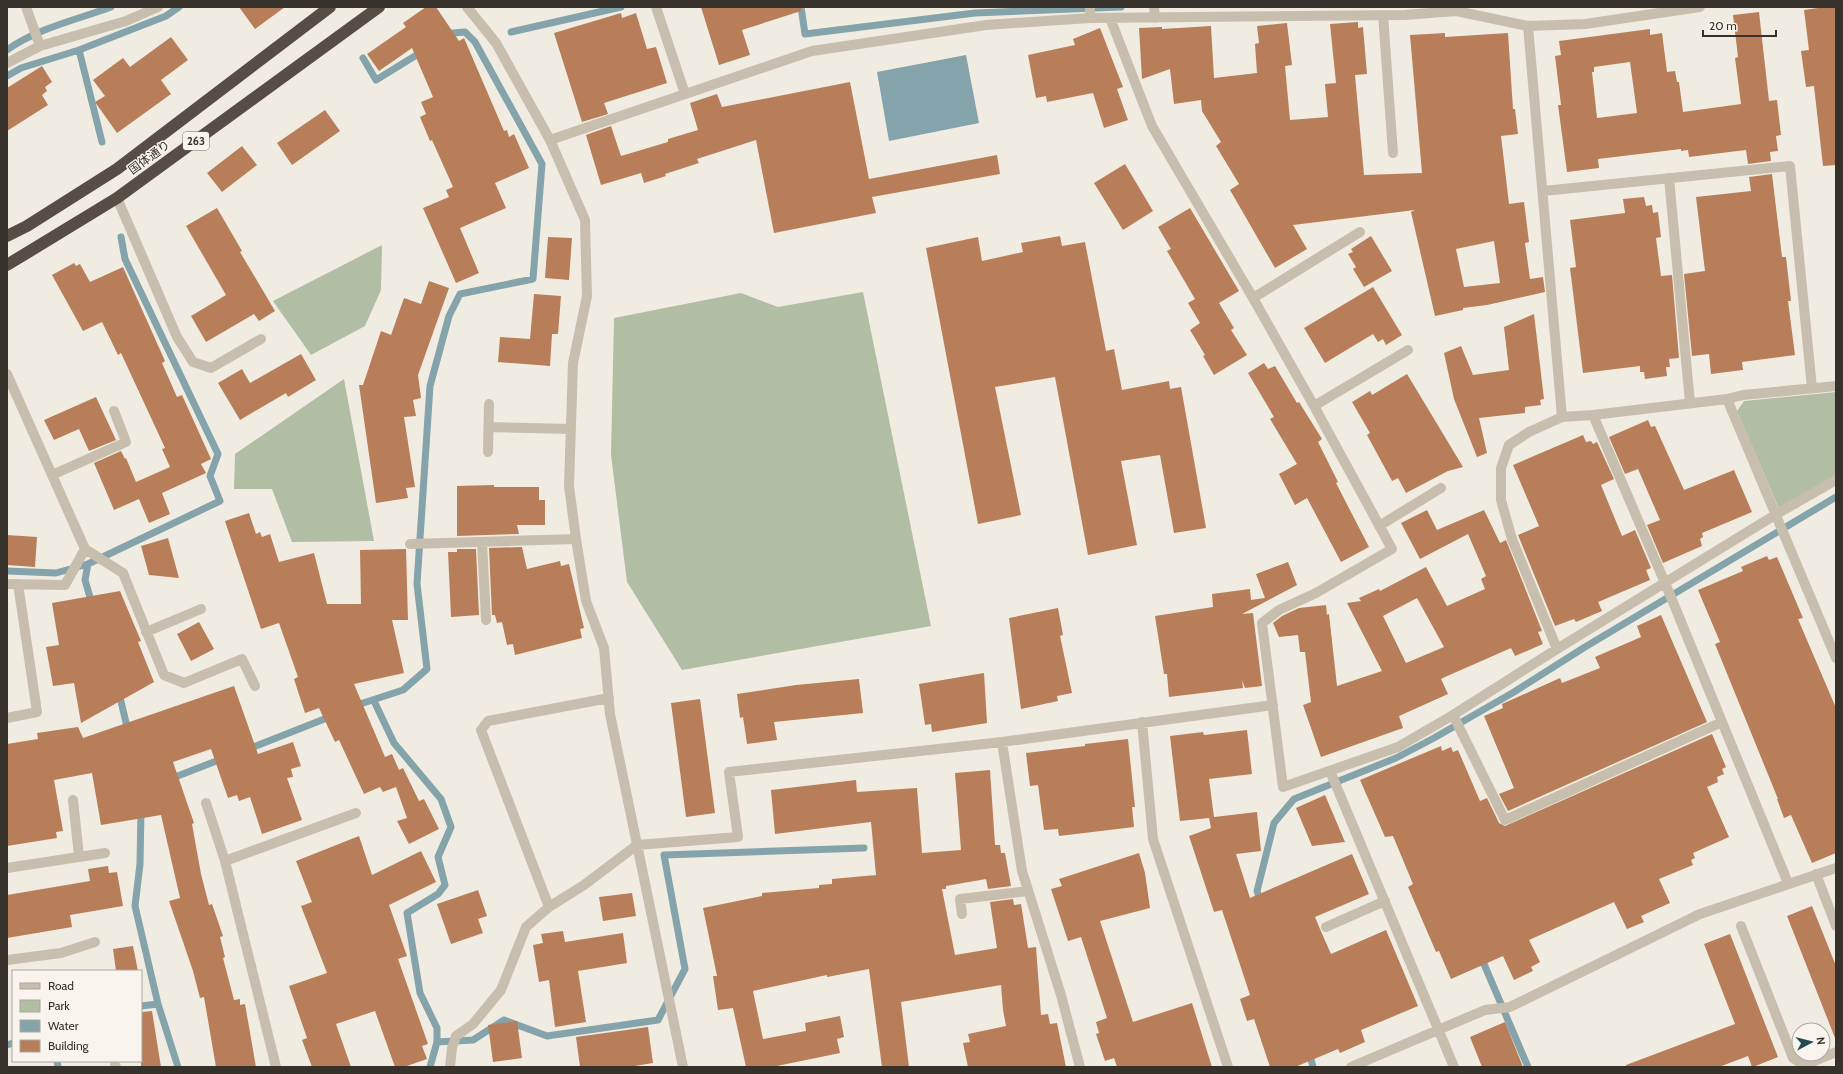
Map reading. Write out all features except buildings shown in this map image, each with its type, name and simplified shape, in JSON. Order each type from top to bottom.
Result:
[{"type":"highway","name":"国体通り","points":[[7,236],[27,226],[117,169],[330,7]]},
{"type":"highway","name":"国体通り","points":[[7,265],[117,198],[379,7]]},
{"type":"street","points":[[26,7],[38,43]]},
{"type":"street","points":[[7,63],[38,43],[126,21],[158,7]]},
{"type":"street","points":[[467,7],[496,43],[550,140],[585,220],[587,296],[574,363],[569,486],[586,601],[604,648],[610,714],[683,1067]]},
{"type":"street","points":[[656,7],[685,94]]},
{"type":"street","points":[[1090,7],[1090,18]]},
{"type":"street","points":[[1154,7],[1155,18]]},
{"type":"street","points":[[550,140],[812,51],[986,25],[1090,18],[1383,15],[1456,9],[1528,26],[1585,24],[1700,7]]},
{"type":"street","points":[[1383,15],[1392,153]]},
{"type":"street","points":[[1110,18],[1152,126],[1253,298],[1392,549],[1316,593],[1279,610],[1262,623],[1283,787],[1331,774],[1398,747],[1454,718],[1557,649],[1666,587],[1836,480]]},
{"type":"street","points":[[1528,26],[1562,417]]},
{"type":"street","points":[[1542,191],[1790,166],[1812,388]]},
{"type":"street","points":[[1670,178],[1690,404]]},
{"type":"street","points":[[117,198],[177,337],[193,362],[211,368],[261,339]]},
{"type":"street","points":[[1253,298],[1360,232]]},
{"type":"street","points":[[1314,406],[1408,350]]},
{"type":"street","points":[[7,374],[85,549],[123,573],[164,675],[184,683],[242,659],[255,686]]},
{"type":"street","points":[[1557,649],[1512,539],[1502,500],[1501,468],[1509,446],[1529,432],[1562,417],[1690,404],[1727,399],[1743,395],[1836,386]]},
{"type":"street","points":[[1727,399],[1776,518],[1832,637],[1836,658]]},
{"type":"street","points":[[488,452],[489,404]]},
{"type":"street","points":[[52,475],[126,442],[114,411]]},
{"type":"street","points":[[1593,415],[1673,603],[1788,883]]},
{"type":"street","points":[[488,427],[571,430]]},
{"type":"street","points":[[1379,526],[1442,488]]},
{"type":"street","points":[[410,544],[576,539]]},
{"type":"street","points":[[482,542],[486,620]]},
{"type":"street","points":[[7,584],[65,585],[85,549]]},
{"type":"street","points":[[7,718],[37,712],[18,584]]},
{"type":"street","points":[[146,632],[200,609]]},
{"type":"street","points":[[549,907],[481,730],[488,721],[608,698]]},
{"type":"street","points":[[450,1067],[452,1048],[456,1036],[473,1024],[501,990],[526,927],[549,907],[584,885],[637,845],[738,837],[729,772],[1002,742],[1273,705]]},
{"type":"street","points":[[1454,718],[1505,820],[1722,722]]},
{"type":"street","points":[[1142,722],[1153,839],[1228,1067]]},
{"type":"street","points":[[1002,742],[1022,871],[1061,995],[1080,1067]]},
{"type":"street","points":[[1331,774],[1454,1067]]},
{"type":"street","points":[[73,800],[79,856]]},
{"type":"street","points":[[206,803],[225,861],[276,1067]]},
{"type":"street","points":[[225,861],[356,813]]},
{"type":"street","points":[[7,868],[105,853]]},
{"type":"street","points":[[1351,1067],[1485,1010],[1510,1007],[1700,914],[1836,868]]},
{"type":"street","points":[[1816,874],[1836,926]]},
{"type":"street","points":[[962,914],[960,899],[1028,891]]},
{"type":"street","points":[[1326,927],[1385,901]]},
{"type":"street","points":[[1741,926],[1793,1058],[1805,1066],[1836,1052]]},
{"type":"street","points":[[7,960],[61,953],[95,942]]},
{"type":"green space","points":[[382,245],[381,290],[365,326],[311,355],[273,301]]},
{"type":"green space","points":[[863,292],[931,626],[682,670],[627,582],[611,455],[614,318],[741,293],[778,307]]},
{"type":"green space","points":[[344,379],[374,541],[292,542],[272,489],[234,489],[235,454]]},
{"type":"green space","points":[[1836,392],[1836,475],[1779,509],[1737,411],[1744,401]]},
{"type":"water","points":[[966,55],[979,123],[889,141],[877,72]]},
{"type":"waterway","points":[[7,50],[19,42],[44,30],[111,7]]},
{"type":"waterway","points":[[7,76],[21,68],[79,50],[166,16],[179,7]]},
{"type":"waterway","points":[[511,32],[621,7]]},
{"type":"waterway","points":[[801,7],[805,34],[975,13],[1121,7]]},
{"type":"waterway","points":[[354,706],[403,690],[427,669],[417,584],[430,386],[449,316],[460,294],[533,279],[542,164],[475,42],[465,32],[453,33],[445,37]]},
{"type":"waterway","points":[[79,50],[102,142]]},
{"type":"waterway","points":[[363,58],[376,80],[423,51]]},
{"type":"waterway","points":[[7,571],[56,573],[88,564],[220,501],[210,476],[218,454],[125,259],[121,237]]},
{"type":"waterway","points":[[1261,903],[1257,891],[1274,823],[1294,799],[1396,758],[1434,738],[1514,692],[1585,647],[1836,497]]},
{"type":"waterway","points":[[88,564],[85,580],[92,604]]},
{"type":"waterway","points":[[119,693],[128,731]]},
{"type":"waterway","points":[[374,701],[394,743],[441,799],[451,827],[438,857],[445,885],[438,894],[407,913],[420,993],[437,1028],[437,1042]]},
{"type":"waterway","points":[[246,750],[332,716]]},
{"type":"waterway","points":[[170,779],[224,758]]},
{"type":"waterway","points":[[141,810],[140,864],[135,906],[158,1004],[178,1067]]},
{"type":"waterway","points":[[430,1067],[437,1042],[473,1040],[504,1020],[547,1036],[658,1020],[685,969],[664,855],[864,848]]},
{"type":"waterway","points":[[1481,957],[1528,1067]]},
{"type":"waterway","points":[[142,1006],[158,1004]]},
{"type":"waterway","points":[[7,1045],[12,1043]]},
{"type":"waterway","points":[[1309,1052],[1313,1067]]},
{"type":"waterway","points":[[57,1062],[58,1067]]}]
